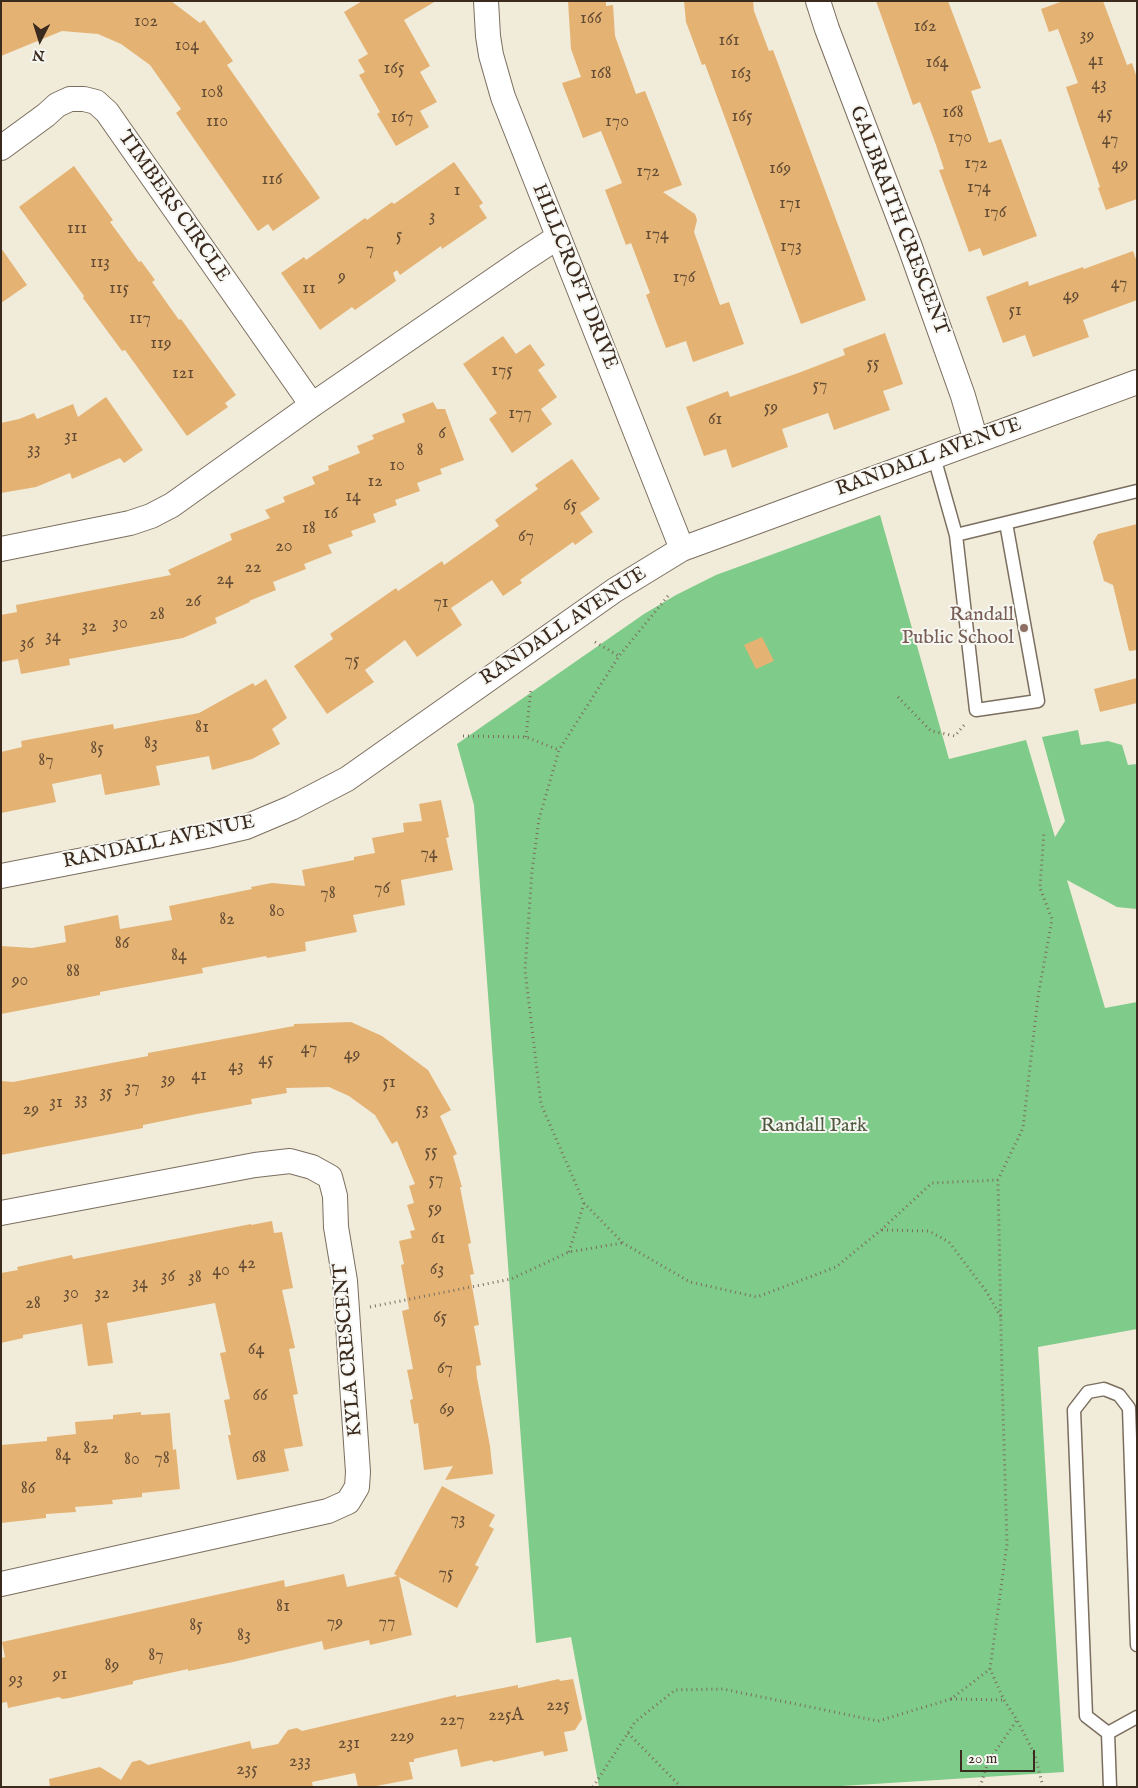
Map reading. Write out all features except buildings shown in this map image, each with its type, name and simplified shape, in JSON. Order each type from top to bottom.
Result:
[{"type":"street","name":"HILLCROFT DRIVE","points":[[486,1],[488,36],[499,85],[682,549]]},
{"type":"street","name":"GALBRAITH CRESCENT","points":[[818,1],[843,74],[910,247],[963,396],[976,441]]},
{"type":"street","name":"TIMBERS CIRCLE","points":[[1,148],[57,105],[70,99],[84,98],[96,102],[108,112],[312,405]]},
{"type":"street","points":[[1,549],[130,523],[151,516],[192,490],[312,405],[558,237]]},
{"type":"street","name":"RANDALL AVENUE","points":[[1,876],[246,827],[292,808],[347,779],[607,595],[682,549],[1137,382]]},
{"type":"street","name":"KYLA CRESCENT","points":[[1,1213],[255,1165],[290,1161],[330,1177],[335,1196],[336,1226],[345,1281],[358,1472],[357,1487],[348,1502],[328,1511],[1,1584]]},
{"type":"lane","points":[[934,456],[956,535],[976,710],[1038,701],[1006,523]]},
{"type":"lane","points":[[956,535],[1137,491]]},
{"type":"lane","points":[[1108,1733],[1086,1716],[1074,1410],[1088,1392],[1104,1389],[1119,1395],[1128,1408],[1137,1645]]},
{"type":"lane","points":[[1108,1733],[1137,1717]]},
{"type":"lane","points":[[1108,1733],[1110,1787]]},
{"type":"path","points":[[668,596],[619,656],[559,750],[538,819],[532,871],[525,970],[541,1104],[584,1203],[623,1243],[690,1282],[757,1297],[836,1266],[881,1230],[932,1183],[998,1180]]},
{"type":"path","points":[[595,642],[619,656]]},
{"type":"path","points":[[526,737],[531,688]]},
{"type":"path","points":[[898,697],[931,731],[955,736],[976,710]]},
{"type":"path","points":[[464,736],[526,737],[559,750]]},
{"type":"path","points":[[1044,831],[1040,888],[1052,919],[1038,997],[1022,1128],[998,1180],[1008,1544],[990,1669],[1004,1700],[1017,1720],[1035,1755],[1044,1787]]},
{"type":"path","points":[[569,1252],[584,1203]]},
{"type":"path","points":[[881,1230],[929,1231],[949,1242],[986,1291],[1001,1317]]},
{"type":"path","points":[[347,1312],[510,1279],[569,1252],[623,1243]]},
{"type":"path","points":[[951,1699],[990,1669]]},
{"type":"path","points":[[594,1787],[635,1722],[675,1690],[723,1689],[878,1721],[951,1699],[1004,1700]]},
{"type":"path","points":[[980,1787],[988,1762],[1017,1720]]},
{"type":"path","points":[[628,1732],[681,1787]]},
{"type":"green space","name":"Randall Park","points":[[880,515],[949,759],[1026,740],[1055,837],[1065,821],[1042,737],[1078,730],[1081,745],[1108,741],[1122,745],[1128,765],[1137,764],[1137,909],[1117,907],[1067,880],[1105,1008],[1137,1002],[1137,1329],[1038,1347],[1064,1772],[826,1787],[599,1787],[571,1637],[536,1643],[474,805],[457,744],[644,614],[676,595],[716,575]]},
{"type":"place","name":"Randall Public School","points":[[1024,628]]}]
